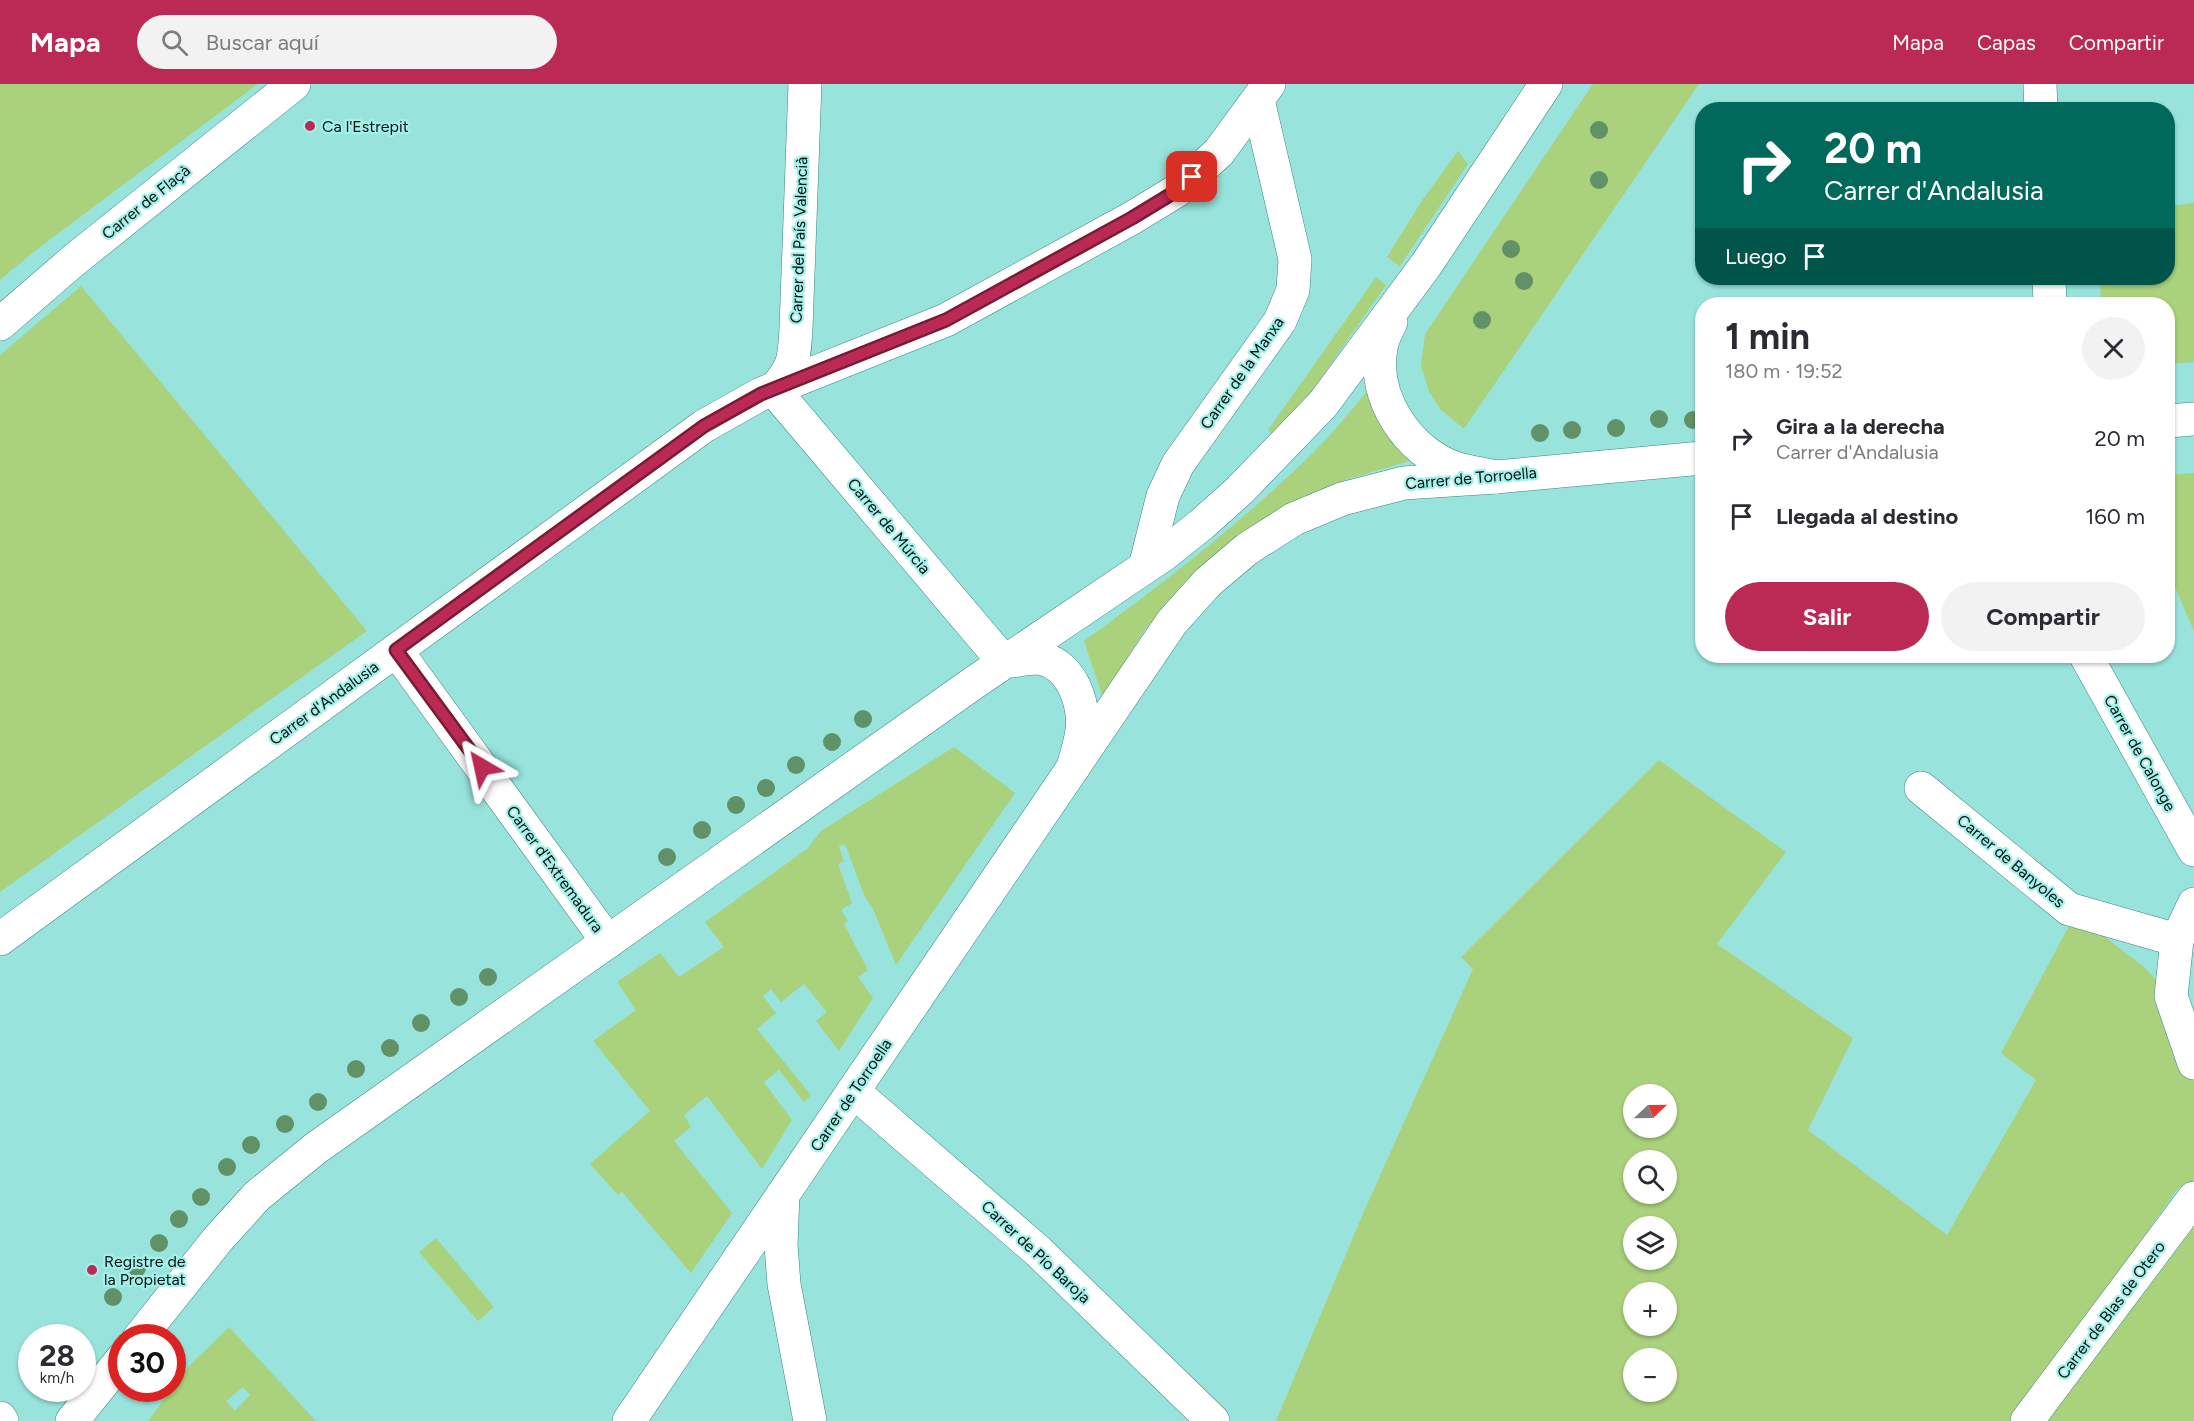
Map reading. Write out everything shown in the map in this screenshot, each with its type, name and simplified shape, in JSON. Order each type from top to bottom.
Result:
[{"type":"street","name":"Carrer de Flaçà","points":[[0,324],[72,261],[294,84]]},
{"type":"street","name":"Carrer del País Valencià","points":[[774,390],[793,362],[805,84]]},
{"type":"street","points":[[150,1324],[218,1239],[266,1189],[316,1148],[1004,662],[1145,567],[1210,518],[1316,412],[1426,265],[1546,84]]},
{"type":"street","points":[[2040,84],[2041,102]]},
{"type":"street","name":"Carrer d'Andalusia","points":[[0,939],[704,426],[761,394],[946,320],[1132,218],[1178,190],[1219,152],[1263,92]]},
{"type":"street","name":"Carrer de la Manxa","points":[[1145,567],[1163,496],[1178,464],[1280,321],[1293,290],[1295,259],[1263,92]]},
{"type":"street","points":[[1400,298],[1381,347],[1380,378],[1389,407],[1407,434],[1429,454],[1454,468],[1496,477]]},
{"type":"street","name":"Carrer de Múrcia","points":[[774,390],[1004,662]]},
{"type":"street","points":[[2175,420],[2194,419]]},
{"type":"street","name":"Carrer de Torroella","points":[[629,1421],[1172,622],[1208,582],[1247,549],[1294,519],[1342,500],[1404,483],[1695,459]]},
{"type":"street","name":"Carrer d'Extremadura","points":[[396,650],[608,942]]},
{"type":"street","name":"Carrer de Torroella","points":[[1004,662],[1037,658],[1055,663],[1071,680],[1082,707],[1082,731],[1073,768]]},
{"type":"street","name":"Carrer de Calonge","points":[[2090,663],[2194,850]]},
{"type":"street","name":"Carrer de Banyoles","points":[[1921,788],[2069,909],[2177,940]]},
{"type":"street","points":[[2194,904],[2177,940],[2171,996],[2194,1063]]},
{"type":"street","name":"Carrer de Pío Baroja","points":[[854,1091],[1039,1252],[1213,1421]]},
{"type":"street","points":[[783,1194],[781,1245],[784,1284],[810,1421]]},
{"type":"street","name":"Carrer de Blas de Otero","points":[[2027,1421],[2194,1198]]},
{"type":"street","points":[[72,1421],[108,1376]]},
{"type":"green space","points":[[0,84],[258,84],[36,250],[0,280]]},
{"type":"green space","points":[[1593,84],[1699,84],[1464,429],[1441,410],[1429,392],[1421,365],[1425,334]]},
{"type":"green space","points":[[1458,151],[1468,164],[1400,266],[1387,257],[1421,202]]},
{"type":"green space","points":[[2194,203],[2194,362],[2175,363],[2175,297],[2101,297],[2100,285],[2175,285],[2175,205]]},
{"type":"green space","points":[[1376,277],[1386,285],[1312,391],[1272,435],[1268,430]]},
{"type":"green space","points":[[81,286],[367,631],[0,892],[0,355]]},
{"type":"green space","points":[[1370,388],[1413,460],[1348,479],[1290,505],[1165,606],[1145,630],[1127,658],[1111,692],[1102,695],[1084,641],[1144,597],[1259,503],[1320,445]]},
{"type":"green space","points":[[2194,473],[2194,631],[2175,587],[2175,474]]},
{"type":"green space","points":[[954,747],[1015,793],[896,965],[873,909],[865,897],[845,844],[839,846],[844,861],[838,864],[852,903],[841,910],[848,921],[844,924],[868,970],[858,977],[873,998],[839,1051],[816,1021],[827,1012],[804,984],[781,1002],[771,989],[763,996],[776,1013],[757,1029],[811,1095],[804,1102],[779,1070],[764,1082],[792,1120],[762,1169],[707,1096],[684,1115],[691,1127],[674,1141],[732,1213],[691,1273],[622,1192],[618,1195],[590,1164],[650,1111],[593,1041],[636,1010],[617,982],[660,953],[679,977],[724,947],[705,922],[807,849],[821,831]]},
{"type":"green space","points":[[1659,760],[1786,852],[1717,944],[1853,1038],[1808,1130],[1947,1235],[2036,1080],[2001,1053],[2069,926],[2101,934],[2144,967],[2171,996],[2194,1063],[2194,1197],[2179,1187],[2012,1421],[1276,1421],[1365,1209],[1473,969],[1461,957]]},
{"type":"green space","points":[[2194,1227],[2194,1421],[2048,1421],[2056,1410]]},
{"type":"green space","points":[[436,1238],[494,1307],[478,1321],[419,1252]]},
{"type":"green space","points":[[229,1327],[316,1421],[148,1421],[162,1402],[186,1402],[186,1370]],"holes":[[[243,1387],[250,1395],[235,1411],[226,1401]]]},
{"type":"place","name":"Ca l'Estrepit","points":[[310,126]]},
{"type":"place","name":"Registre de la Propietat","points":[[92,1270]]},
{"type":"route","points":[[482,767],[396,650],[704,426],[761,394],[946,320],[1132,218],[1178,190],[1192,177]]}]
